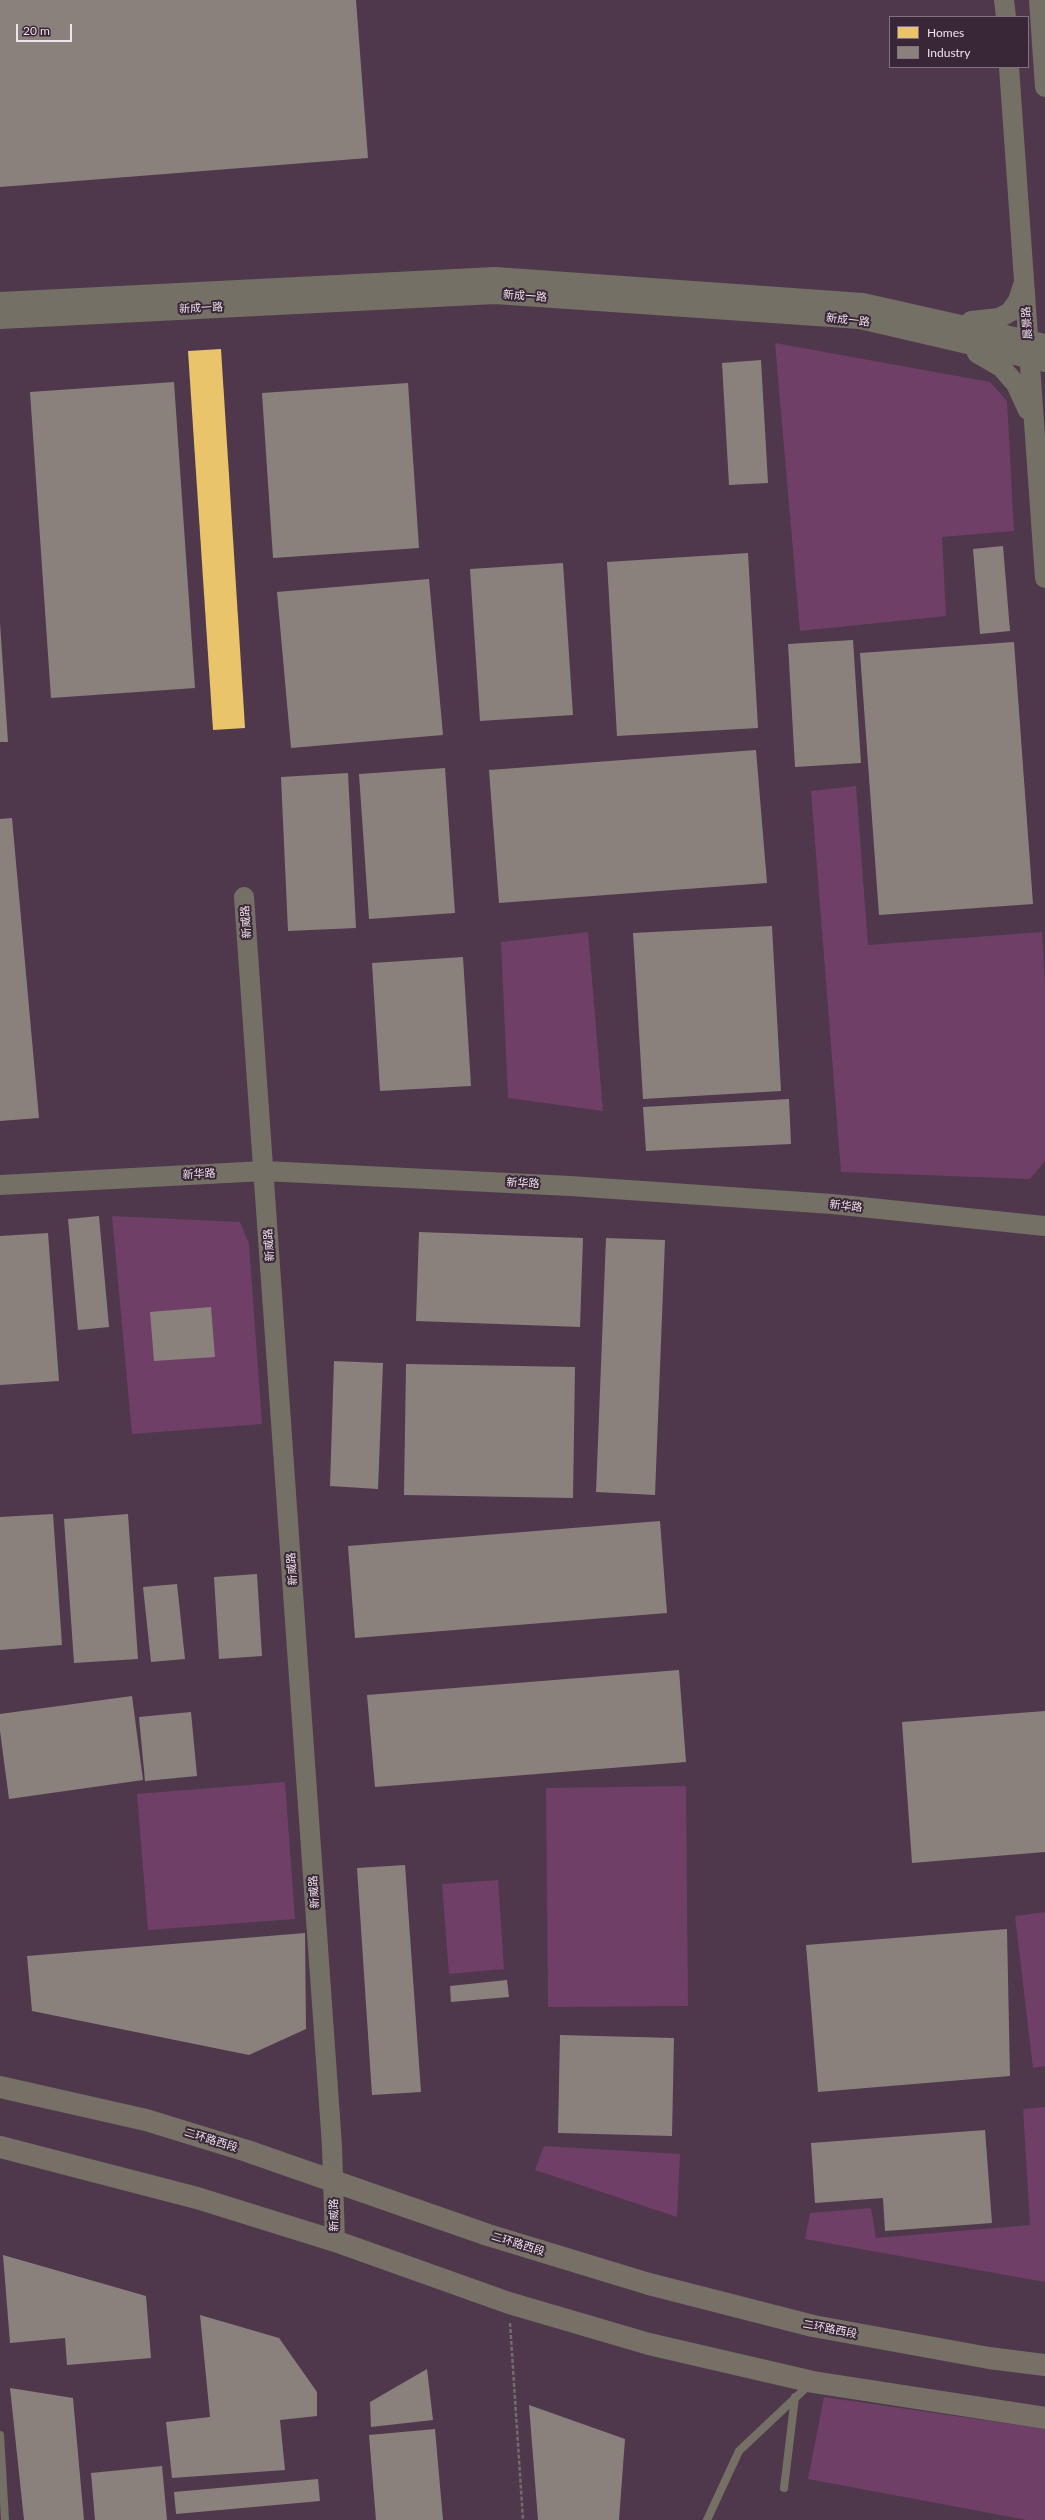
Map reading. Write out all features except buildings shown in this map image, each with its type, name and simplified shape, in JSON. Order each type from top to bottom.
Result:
[{"type":"main road","name":"二环路西段","points":[[0,2086],[146,2120],[333,2180],[488,2235],[649,2284],[813,2326],[989,2358],[1045,2365]]},
{"type":"main road","points":[[0,2147],[197,2198],[334,2241],[509,2303],[649,2344],[813,2382],[1045,2418]]},
{"type":"street","points":[[1004,0],[1006,16]]},
{"type":"street","points":[[1039,0],[1045,87]]},
{"type":"street","name":"晨景路","points":[[1009,68],[1024,281],[1037,351],[1035,432],[1045,578]]},
{"type":"street","name":"新成一路","points":[[0,302],[495,277],[863,303],[952,332]]},
{"type":"street","points":[[952,332],[999,318],[1010,312],[1018,301],[1024,281]]},
{"type":"street","name":"新成一路","points":[[0,319],[495,294],[860,319],[952,332],[1037,351]]},
{"type":"street","points":[[952,332],[1001,367],[1016,384],[1024,398],[1035,432]]},
{"type":"street","name":"新威路","points":[[244,897],[333,2180],[334,2241]]},
{"type":"street","name":"新华路","points":[[0,1185],[264,1171],[586,1187],[832,1204],[1045,1226]]},
{"type":"lane","points":[[708,2520],[739,2451],[795,2397],[813,2382]]},
{"type":"lane","points":[[784,2488],[795,2397]]},
{"type":"lane","points":[[0,2435],[5,2520]]},
{"type":"path","points":[[509,2303],[523,2520]]},
{"type":"shaded area","points":[[0,0],[1045,0],[1045,2520],[0,2520]]},
{"type":"shaded area","points":[[775,343],[990,382],[1007,401],[1014,531],[942,537],[946,616],[800,631]]},
{"type":"shaded area","points":[[856,786],[868,945],[1042,932],[1045,984],[1045,1161],[1030,1179],[841,1172],[811,791]]},
{"type":"shaded area","points":[[588,932],[603,1111],[508,1098],[501,942]]},
{"type":"shaded area","points":[[112,1216],[240,1222],[249,1244],[262,1424],[132,1434]]},
{"type":"shaded area","points":[[285,1782],[295,1919],[148,1930],[137,1794]]},
{"type":"shaded area","points":[[686,1786],[688,2006],[548,2007],[546,1788]]},
{"type":"shaded area","points":[[498,1880],[504,1969],[449,1974],[442,1884]]},
{"type":"shaded area","points":[[1045,1912],[1045,2066],[1033,2068],[1015,1916]]},
{"type":"shaded area","points":[[1045,2107],[1045,2282],[805,2239],[810,2213],[871,2208],[876,2238],[1030,2225],[1023,2109]]},
{"type":"shaded area","points":[[544,2146],[680,2154],[677,2217],[535,2170]]},
{"type":"shaded area","points":[[824,2397],[1045,2429],[1045,2520],[1027,2520],[808,2479]]}]
